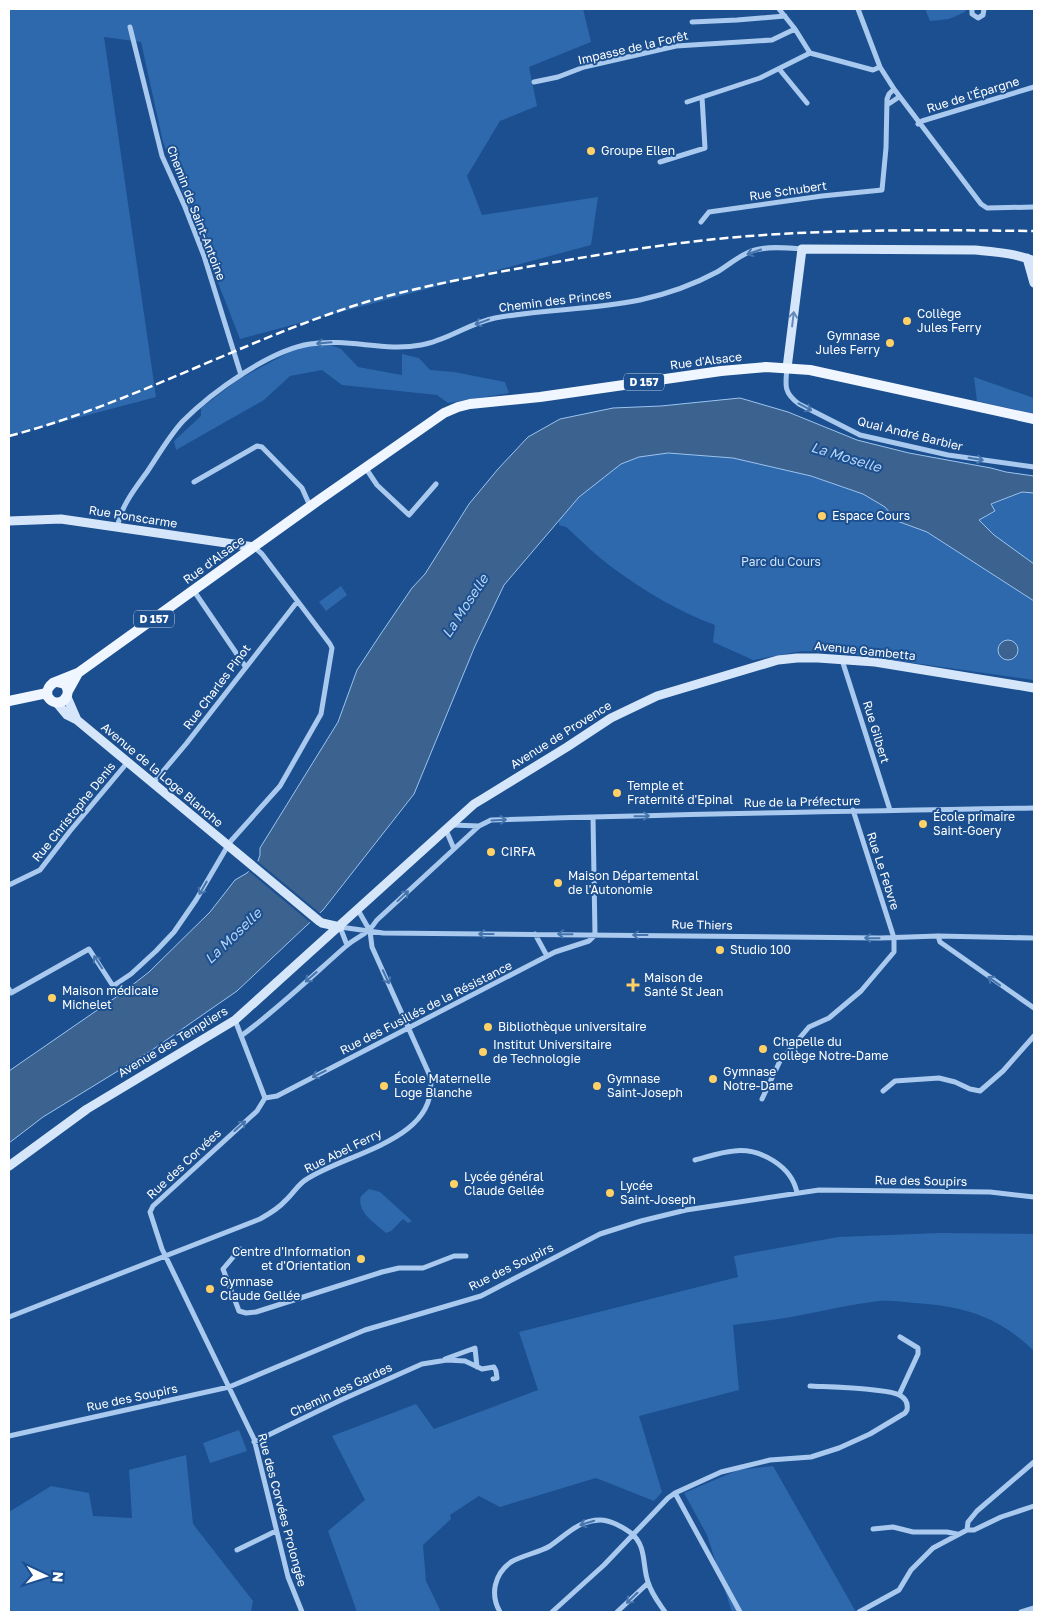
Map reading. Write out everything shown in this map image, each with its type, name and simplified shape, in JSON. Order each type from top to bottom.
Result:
[{"type":"main road","name":"Rue d'Alsace","points":[[57,682],[78,673],[310,506],[444,413],[458,406],[540,397],[721,371],[766,367],[810,370],[1034,419]]},
{"type":"main road","name":"Rue d'Alsace","points":[[68,694],[78,673]]},
{"type":"main road","points":[[57,682],[65,684],[68,694],[64,701],[57,703],[50,700],[46,693],[50,685],[57,682]]},
{"type":"main road","points":[[9,701],[46,693]]},
{"type":"street","points":[[780,9],[810,53],[873,70],[880,67]]},
{"type":"street","points":[[858,9],[880,67],[899,98],[981,204],[987,208],[1034,207]]},
{"type":"street","points":[[972,9],[972,14],[978,18],[983,15],[984,9]]},
{"type":"street","points":[[692,22],[785,16]]},
{"type":"street","name":"Chemin de Saint-Antoine","points":[[130,27],[162,156],[204,256],[241,375]]},
{"type":"street","name":"Impasse de la Forêt","points":[[534,82],[558,77],[593,65],[676,46],[772,40],[795,29]]},
{"type":"street","points":[[687,102],[760,78],[780,70],[810,53]]},
{"type":"street","points":[[780,70],[807,103]]},
{"type":"street","name":"Rue de l'Épargne","points":[[918,124],[922,121],[1034,87]]},
{"type":"street","points":[[887,105],[889,94],[894,89]]},
{"type":"street","points":[[660,162],[705,148],[702,97]]},
{"type":"street","points":[[887,105],[899,98]]},
{"type":"street","name":"Rue Schubert","points":[[701,222],[709,212],[822,196],[882,190],[886,148],[887,105]]},
{"type":"street","points":[[787,368],[802,248],[975,250],[997,252],[1032,258],[1034,283]]},
{"type":"street","name":"Chemin des Princes","points":[[117,528],[124,505],[183,422],[241,375],[295,348],[308,344],[342,342],[394,347],[421,345],[440,341],[464,329],[492,319],[647,299],[694,284],[753,250],[802,248]]},
{"type":"street","name":"Quai André Barbier","points":[[787,368],[786,389],[791,398],[799,404],[860,434],[948,455],[1034,467]]},
{"type":"street","points":[[194,482],[257,446],[262,447],[302,488],[310,506]]},
{"type":"street","points":[[365,468],[377,485],[409,515],[436,484]]},
{"type":"street","name":"Rue Ponscarme","points":[[9,521],[61,519],[254,547]]},
{"type":"street","points":[[9,989],[11,993],[89,949],[113,986],[131,974],[174,932],[229,848],[280,786],[321,714],[332,648],[262,554],[254,547]]},
{"type":"street","points":[[194,590],[245,666]]},
{"type":"street","name":"Rue Charles Pinot","points":[[152,784],[186,744],[245,666],[297,602]]},
{"type":"street","name":"Avenue Gambetta","points":[[694,684],[778,660],[797,658],[875,662],[1034,688]]},
{"type":"street","name":"Rue Gilbert","points":[[842,660],[890,810]]},
{"type":"street","name":"Avenue de Provence","points":[[449,828],[484,798],[568,747],[611,718],[657,696],[694,684]]},
{"type":"street","name":"Avenue de la Loge Blanche","points":[[68,694],[76,720]]},
{"type":"street","name":"Avenue de la Loge Blanche","points":[[57,703],[67,715],[76,720],[319,921],[340,927]]},
{"type":"street","name":"Rue Christophe Denis","points":[[9,885],[40,870],[127,763]]},
{"type":"street","name":"Rue de la Préfecture","points":[[449,828],[479,826],[491,820],[853,810],[1034,808]]},
{"type":"street","name":"Rue Le Febvre","points":[[853,810],[894,938]]},
{"type":"street","points":[[593,817],[595,935]]},
{"type":"street","points":[[241,1036],[261,1022],[347,945],[370,931],[377,920],[479,826]]},
{"type":"street","points":[[449,828],[454,849]]},
{"type":"street","name":"Avenue des Templiers","points":[[9,1166],[87,1109],[235,1020],[449,828]]},
{"type":"street","points":[[358,910],[370,931]]},
{"type":"street","points":[[340,927],[347,945]]},
{"type":"street","name":"Rue Thiers","points":[[340,927],[383,933],[1034,938]]},
{"type":"street","name":"Rue Abel Ferry","points":[[9,1316],[260,1219],[285,1202],[308,1178],[401,1134],[418,1120],[428,1103],[431,1084],[427,1067],[372,947],[370,931]]},
{"type":"street","points":[[535,934],[546,956]]},
{"type":"street","name":"Rue des Fusillés de la Résistance","points":[[266,1098],[277,1096],[546,956],[589,941],[595,935]]},
{"type":"street","points":[[938,936],[940,942],[952,951],[1034,1008]]},
{"type":"street","points":[[762,1099],[780,1061],[809,1027],[829,1018],[861,991],[894,952],[894,938]]},
{"type":"street","points":[[235,1020],[266,1098]]},
{"type":"street","points":[[883,1091],[895,1082],[939,1078],[955,1082],[970,1089],[980,1090],[1003,1071],[1034,1036]]},
{"type":"street","name":"Rue des Corvées","points":[[229,1387],[162,1249],[150,1212],[153,1206],[257,1111],[266,1098]]},
{"type":"street","points":[[695,1160],[734,1151],[761,1154],[786,1170],[792,1179],[797,1193]]},
{"type":"street","name":"Rue des Soupirs","points":[[9,1436],[229,1387],[365,1330],[482,1296],[600,1234],[641,1221],[686,1210],[820,1190],[993,1192],[1034,1197]]},
{"type":"street","points":[[240,1249],[223,1269],[239,1311],[246,1313],[280,1305],[382,1272],[399,1268],[417,1269],[429,1267],[454,1256],[466,1256]]},
{"type":"street","points":[[899,1395],[918,1354],[918,1348],[900,1337]]},
{"type":"street","name":"Chemin des Gardes","points":[[438,1362],[475,1348],[477,1367]]},
{"type":"street","name":"Chemin des Gardes","points":[[254,1442],[422,1364],[465,1361],[482,1369],[494,1367],[497,1378],[493,1379]]},
{"type":"street","points":[[552,1612],[604,1565],[632,1534],[675,1493],[721,1472],[770,1460],[811,1457],[839,1448],[870,1434],[907,1410],[908,1405],[906,1401],[899,1395],[874,1390],[810,1386]]},
{"type":"street","name":"Rue des Corvées Prolongée","points":[[229,1387],[254,1442],[288,1577],[302,1612]]},
{"type":"street","points":[[967,1530],[968,1522],[977,1511],[1034,1462]]},
{"type":"street","points":[[675,1493],[740,1612]]},
{"type":"street","points":[[860,1612],[898,1590],[911,1570],[933,1548],[967,1530],[974,1530],[1034,1506]]},
{"type":"street","points":[[500,1612],[493,1592],[498,1576],[511,1562],[549,1547],[575,1527],[588,1521],[600,1520],[610,1521],[632,1534],[642,1546],[648,1583],[665,1612]]},
{"type":"street","points":[[873,1530],[893,1527],[913,1532],[946,1532],[957,1535]]},
{"type":"street","points":[[237,1550],[276,1531]]},
{"type":"street","points":[[617,1612],[648,1583]]},
{"type":"street","points":[[1022,1612],[1034,1608]]},
{"type":"green space","points":[[9,9],[583,9],[591,42],[529,67],[537,106],[500,121],[467,176],[482,215],[598,197],[591,245],[240,339],[163,142],[141,42],[104,37],[156,397],[9,436]]},
{"type":"green space","points":[[925,9],[966,9],[965,12],[949,19],[930,21]]},
{"type":"green space","points":[[318,340],[341,349],[358,367],[402,375],[402,354],[419,358],[430,370],[454,372],[505,382],[509,393],[448,403],[437,395],[342,385],[322,370],[290,376],[264,400],[176,450],[174,441],[201,416],[201,408],[239,379],[308,342]]},
{"type":"green space","points":[[974,377],[1034,398],[1034,414],[977,401]]},
{"type":"green space","name":"Parc du Cours","points":[[668,453],[733,458],[811,476],[863,494],[885,507],[897,521],[927,532],[1034,601],[1034,680],[836,652],[802,651],[753,660],[713,642],[715,625],[675,607],[637,585],[613,568],[566,527],[559,525],[559,519],[576,501],[615,467],[637,457]]},
{"type":"green space","points":[[1022,492],[1034,493],[1034,564],[994,535],[978,520],[995,512],[990,505]]},
{"type":"green space","points":[[341,586],[347,595],[326,611],[319,602]]},
{"type":"green space","points":[[369,1189],[380,1192],[412,1221],[408,1223],[403,1219],[391,1231],[386,1233],[368,1217],[361,1207],[361,1196]]},
{"type":"green space","points":[[940,1233],[1034,1234],[1034,1351],[1021,1339],[993,1321],[964,1310],[932,1304],[896,1301],[869,1302],[784,1318],[733,1325],[739,1390],[639,1416],[662,1492],[654,1501],[596,1478],[500,1507],[479,1496],[450,1515],[451,1519],[423,1545],[426,1581],[441,1612],[357,1612],[328,1531],[365,1500],[332,1436],[416,1404],[434,1429],[538,1390],[519,1332],[738,1277],[734,1256],[838,1237]]},
{"type":"green space","points":[[239,1430],[247,1451],[210,1463],[203,1443]]},
{"type":"green space","points":[[186,1455],[193,1524],[253,1601],[251,1612],[9,1612],[9,1512],[51,1486],[89,1493],[93,1516],[132,1518],[129,1470]]},
{"type":"green space","points":[[773,1466],[856,1612],[732,1612],[707,1535],[684,1493],[738,1470]]},
{"type":"water","name":"La Moselle","points":[[740,398],[788,412],[857,440],[909,453],[1034,476],[1034,493],[1022,492],[991,504],[995,511],[979,520],[994,535],[1034,564],[1034,601],[927,532],[897,521],[885,507],[863,494],[811,476],[733,458],[668,453],[639,457],[621,464],[579,497],[504,585],[475,646],[414,794],[323,910],[237,991],[152,1050],[43,1117],[9,1143],[9,1071],[122,993],[149,972],[210,912],[235,880],[247,873],[258,861],[260,848],[338,722],[357,670],[412,588],[425,574],[469,504],[528,437],[560,419],[613,408],[661,406]]},
{"type":"water","points":[[1008,640],[1015,643],[1018,650],[1015,657],[1008,660],[1001,657],[998,650],[1001,643]]},
{"type":"pier","points":[[256,860],[321,914],[318,919],[312,924],[247,870]]},
{"type":"railway","points":[[9,436],[55,423],[100,407],[321,317],[366,302],[428,286],[619,252],[735,237],[865,231],[1034,231]]},
{"type":"place","name":"Groupe Ellen","points":[[591,151]]},
{"type":"place","name":"Collège Jules Ferry","points":[[907,321]]},
{"type":"place","name":"Gymnase Jules Ferry","points":[[890,343]]},
{"type":"place","name":"Espace Cours","points":[[822,516]]},
{"type":"place","name":"Temple et Fraternité d'Epinal","points":[[617,793]]},
{"type":"place","name":"École primaire Saint-Goery","points":[[923,824]]},
{"type":"place","name":"CIRFA","points":[[491,852]]},
{"type":"place","name":"Maison Départemental de l'Autonomie","points":[[558,883]]},
{"type":"place","name":"Studio 100","points":[[720,950]]},
{"type":"place","name":"Maison de Santé St Jean","points":[[633,985]]},
{"type":"place","name":"Maison médicale Michelet","points":[[52,998]]},
{"type":"place","name":"Bibliothèque universitaire","points":[[488,1027]]},
{"type":"place","name":"Chapelle du collège Notre-Dame","points":[[763,1049]]},
{"type":"place","name":"Institut Universitaire de Technologie","points":[[483,1052]]},
{"type":"place","name":"Gymnase Notre-Dame","points":[[713,1079]]},
{"type":"place","name":"École Maternelle Loge Blanche","points":[[384,1086]]},
{"type":"place","name":"Gymnase Saint-Joseph","points":[[597,1086]]},
{"type":"place","name":"Lycée général Claude Gellée","points":[[454,1184]]},
{"type":"place","name":"Lycée Saint-Joseph","points":[[610,1193]]},
{"type":"place","name":"Centre d'Information et d'Orientation","points":[[361,1259]]},
{"type":"place","name":"Gymnase Claude Gellée","points":[[210,1289]]}]
